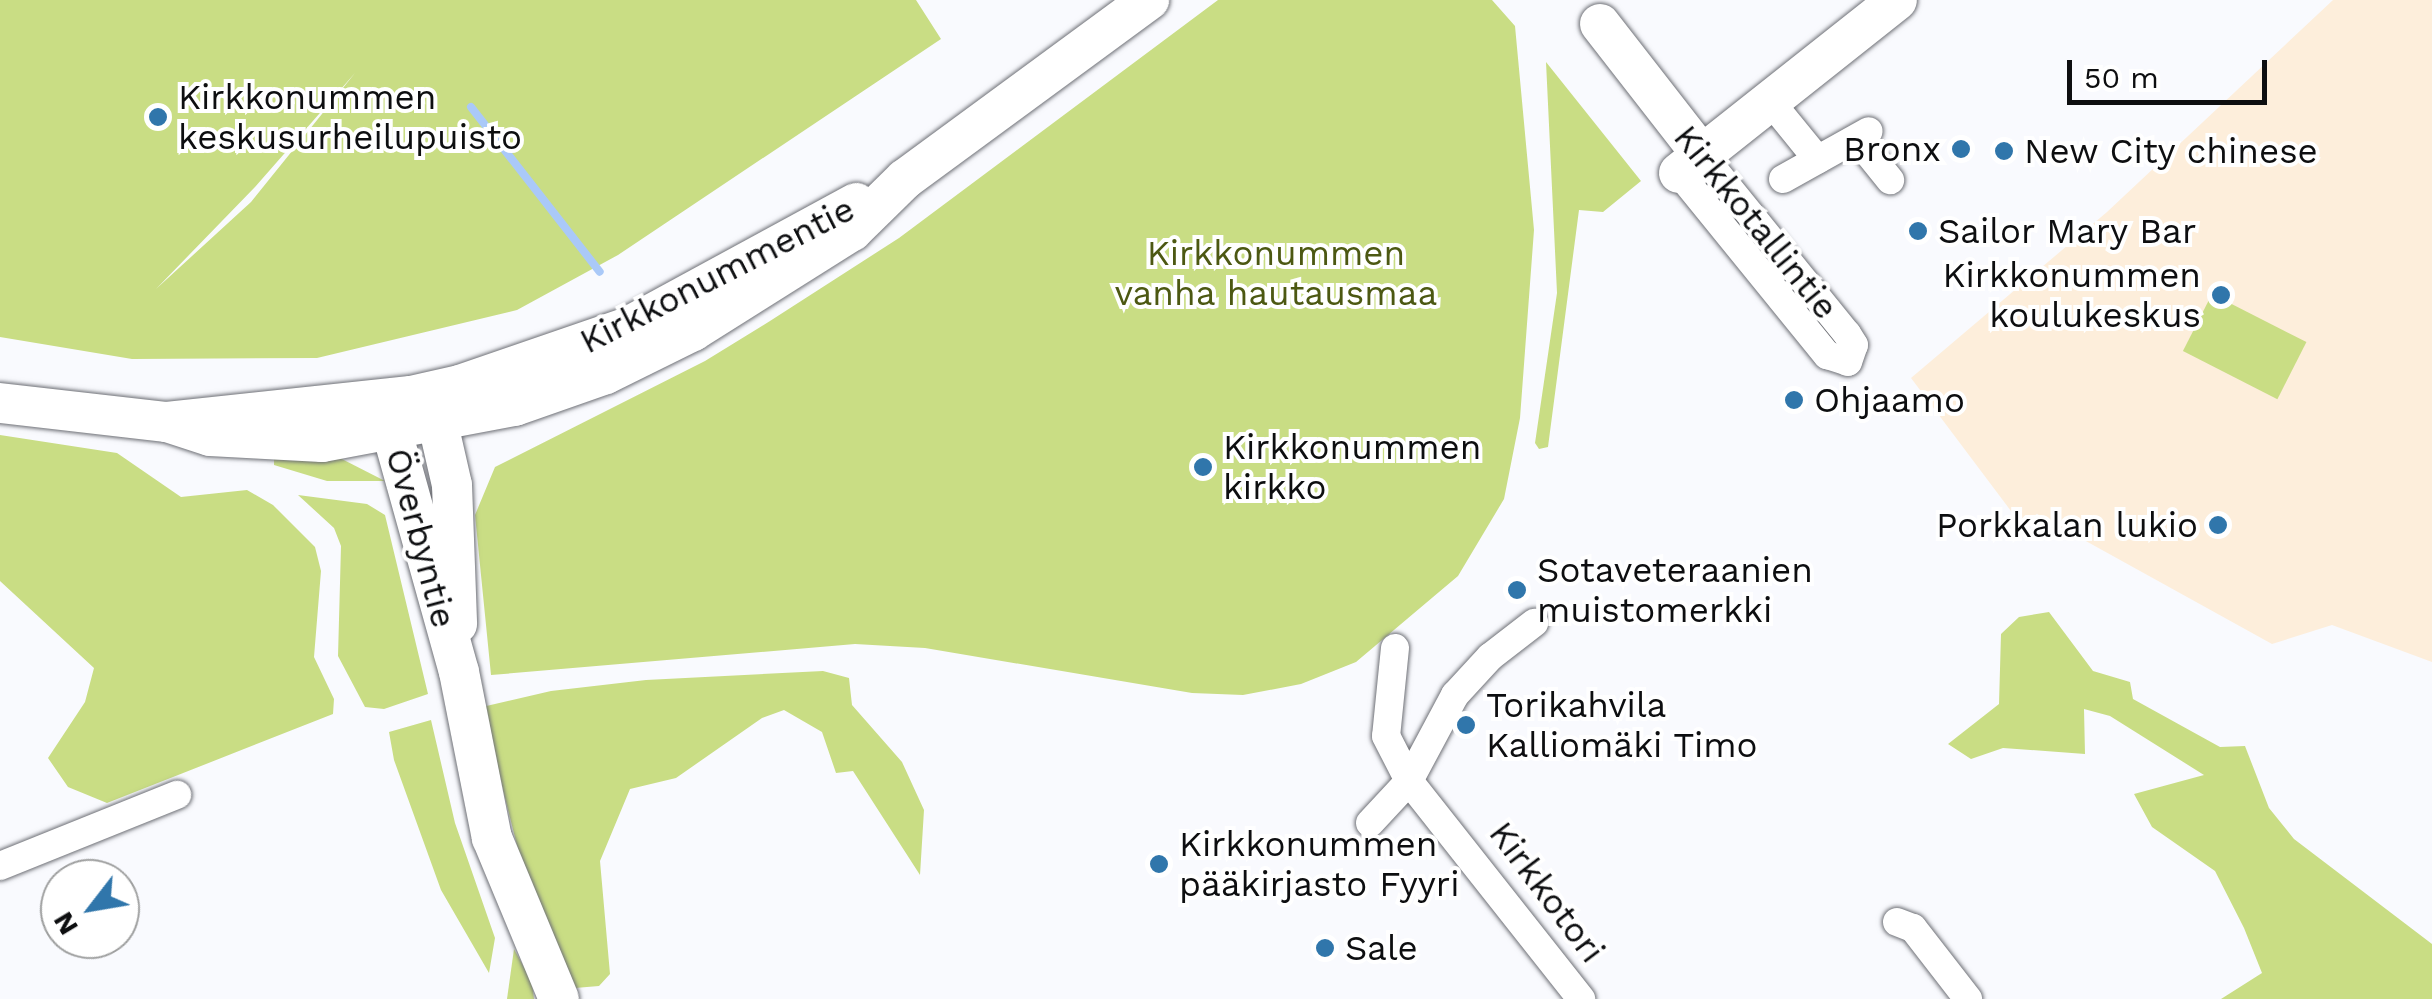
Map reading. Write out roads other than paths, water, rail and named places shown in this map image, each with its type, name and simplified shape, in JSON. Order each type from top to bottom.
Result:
[{"type":"street","name":"Kirkkonummentie","points":[[166,422],[425,410],[483,379],[626,328],[904,179],[1149,0]]},
{"type":"street","points":[[1690,164],[1898,0]]},
{"type":"street","name":"Kirkkotallintie","points":[[1600,24],[1690,164],[1826,354],[1848,362],[1854,345],[1847,334],[1690,164]]},
{"type":"street","points":[[1783,117],[1818,160]]},
{"type":"street","points":[[1784,180],[1863,135],[1890,180]]},
{"type":"street","points":[[0,403],[166,422],[210,436],[266,442],[392,432]]},
{"type":"street","name":"Överbyntie","points":[[459,672],[452,485],[425,410],[392,432],[459,672],[492,838],[559,999]]},
{"type":"street","points":[[1376,823],[1413,782],[1456,695],[1490,657],[1534,623]]},
{"type":"street","points":[[1396,648],[1386,736],[1413,782]]},
{"type":"street","name":"Kirkkotori","points":[[1413,782],[1582,999]]},
{"type":"street","points":[[0,866],[177,794]]},
{"type":"street","points":[[1897,922],[1913,928],[1968,999]]},
{"type":"waterway","points":[[471,107],[600,272]]},
{"type":"place","name":"Kirkkonummen keskusurheilupuisto","points":[[158,117]]},
{"type":"place","name":"Bronx","points":[[1961,149]]},
{"type":"place","name":"New City chinese","points":[[2004,151]]},
{"type":"place","name":"Sailor Mary Bar","points":[[1918,231]]},
{"type":"place","name":"Kirkkonummen koulukeskus","points":[[2221,295]]},
{"type":"place","name":"Ohjaamo","points":[[1794,400]]},
{"type":"place","name":"Kirkkonummen kirkko","points":[[1203,467]]},
{"type":"place","name":"Porkkalan lukio","points":[[2218,525]]},
{"type":"place","name":"Sotaveteraanien muistomerkki","points":[[1517,590]]},
{"type":"place","name":"Torikahvila Kalliomäki Timo","points":[[1466,725]]},
{"type":"place","name":"Kirkkonummen pääkirjasto Fyyri","points":[[1159,864]]},
{"type":"place","name":"Sale","points":[[1325,948]]},
{"type":"park label","name":"Kirkkonummen vanha hautausmaa","points":[[1276,273]]}]
